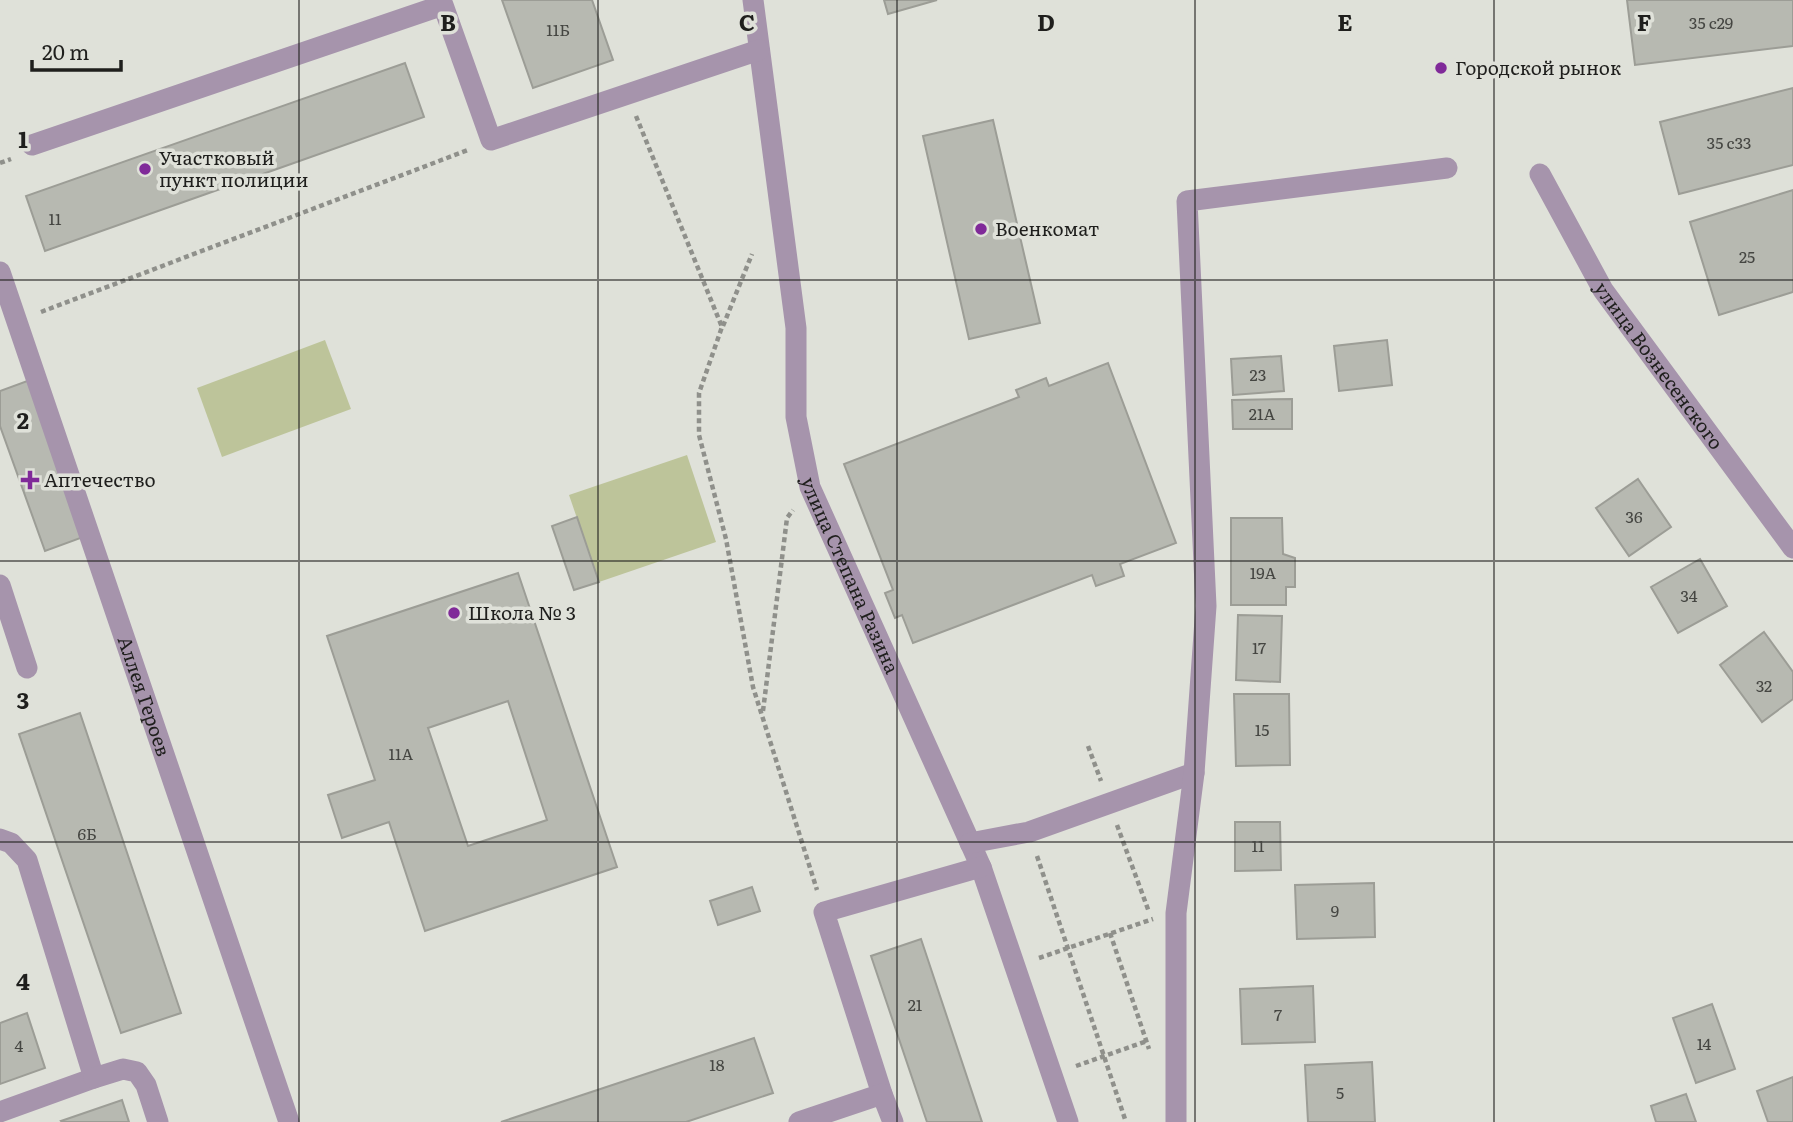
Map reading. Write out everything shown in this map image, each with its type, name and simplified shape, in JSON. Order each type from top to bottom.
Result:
[{"type":"street","name":"улица Степана Разина","points":[[753,0],[796,328],[796,417],[810,487],[981,867],[1068,1122]]},
{"type":"street","points":[[32,145],[443,5],[491,140],[759,50]]},
{"type":"street","points":[[1176,1122],[1176,913],[1194,773],[1206,606],[1186,201],[1447,168]]},
{"type":"street","name":"улица Вознесенского","points":[[1540,174],[1603,290],[1793,548]]},
{"type":"street","name":"Аллея Героев","points":[[0,272],[289,1122]]},
{"type":"street","points":[[0,585],[27,668]]},
{"type":"street","points":[[970,843],[1029,832],[1194,773]]},
{"type":"street","points":[[0,839],[11,843],[27,860],[94,1078]]},
{"type":"street","points":[[893,1122],[824,912],[981,867]]},
{"type":"street","points":[[0,1112],[123,1069],[137,1072],[146,1085],[158,1122]]},
{"type":"street","points":[[799,1122],[882,1094]]},
{"type":"path","points":[[626,93],[722,327]]},
{"type":"path","points":[[17,321],[445,160],[491,140]]},
{"type":"path","points":[[752,254],[699,393],[699,435],[726,539],[753,687],[824,912]]},
{"type":"path","points":[[762,716],[787,518],[810,487]]},
{"type":"path","points":[[1088,746],[1152,919]]},
{"type":"path","points":[[1029,832],[1126,1122]]},
{"type":"path","points":[[1015,966],[1176,913]]},
{"type":"path","points":[[1110,933],[1151,1053]]},
{"type":"path","points":[[1052,1074],[1177,1032]]},
{"type":"green space","points":[[325,340],[351,409],[222,457],[197,388]]},
{"type":"green space","points":[[687,455],[716,542],[599,582],[569,495]]},
{"type":"building","points":[[502,0],[592,0],[613,60],[533,88]]},
{"type":"building","points":[[884,0],[937,0],[888,14]]},
{"type":"building","points":[[1627,0],[1793,0],[1793,46],[1635,65]]},
{"type":"building","points":[[405,63],[424,117],[45,251],[26,196]]},
{"type":"building","points":[[1793,88],[1793,165],[1679,194],[1660,122]]},
{"type":"building","name":"Военкомат","points":[[993,120],[1040,323],[969,339],[923,136]]},
{"type":"building","points":[[1793,190],[1793,292],[1719,315],[1690,222]]},
{"type":"building","points":[[1387,340],[1392,385],[1339,391],[1334,346]]},
{"type":"building","points":[[1281,356],[1284,391],[1233,395],[1231,359]]},
{"type":"building","points":[[1108,363],[1176,543],[1120,564],[1124,576],[1096,586],[1092,575],[913,643],[902,615],[895,618],[885,593],[893,590],[844,464],[1019,397],[1016,390],[1046,378],[1049,386]]},
{"type":"building","points":[[30,380],[86,536],[45,551],[0,426],[0,391]]},
{"type":"building","points":[[1292,399],[1292,429],[1233,429],[1232,400]]},
{"type":"building","points":[[1638,479],[1671,527],[1629,556],[1596,508]]},
{"type":"building","points":[[577,517],[599,582],[574,590],[552,526]]},
{"type":"building","points":[[1231,518],[1282,518],[1283,554],[1295,558],[1295,587],[1286,587],[1286,605],[1231,605]]},
{"type":"building","points":[[1700,559],[1727,606],[1678,633],[1651,587]]},
{"type":"building","points":[[518,573],[617,867],[425,931],[389,822],[342,838],[328,795],[375,780],[327,636]],"holes":[[[508,701],[547,820],[468,846],[428,728]]]},
{"type":"building","points":[[1238,615],[1282,616],[1280,682],[1236,680]]},
{"type":"building","points":[[1764,632],[1793,672],[1793,699],[1762,722],[1720,665]]},
{"type":"building","points":[[1234,694],[1289,694],[1290,765],[1236,766]]},
{"type":"building","points":[[80,713],[181,1013],[121,1033],[19,734]]},
{"type":"building","points":[[1235,822],[1280,822],[1281,870],[1235,871]]},
{"type":"building","points":[[1374,883],[1375,937],[1297,939],[1295,885]]},
{"type":"building","points":[[752,887],[760,911],[718,925],[710,901]]},
{"type":"building","points":[[921,939],[982,1122],[927,1122],[871,956]]},
{"type":"building","points":[[1313,986],[1315,1042],[1242,1044],[1240,989]]},
{"type":"building","points":[[1712,1004],[1735,1069],[1696,1083],[1673,1018]]},
{"type":"building","points":[[27,1013],[45,1068],[0,1084],[0,1023]]},
{"type":"building","points":[[754,1038],[773,1093],[686,1122],[501,1122]]},
{"type":"building","points":[[1372,1062],[1375,1122],[1308,1122],[1305,1065]]},
{"type":"building","points":[[1793,1077],[1793,1122],[1768,1122],[1757,1091]]},
{"type":"building","points":[[1686,1094],[1696,1122],[1656,1122],[1651,1106]]},
{"type":"building","points":[[122,1100],[129,1122],[61,1121]]},
{"type":"place","name":"Городской рынок","points":[[1441,68]]},
{"type":"place","name":"Участковый пункт полиции","points":[[145,169]]},
{"type":"place","name":"Военкомат","points":[[981,229]]},
{"type":"place","name":"Аптечество","points":[[30,480]]},
{"type":"place","name":"Школа № 3","points":[[454,613]]}]
